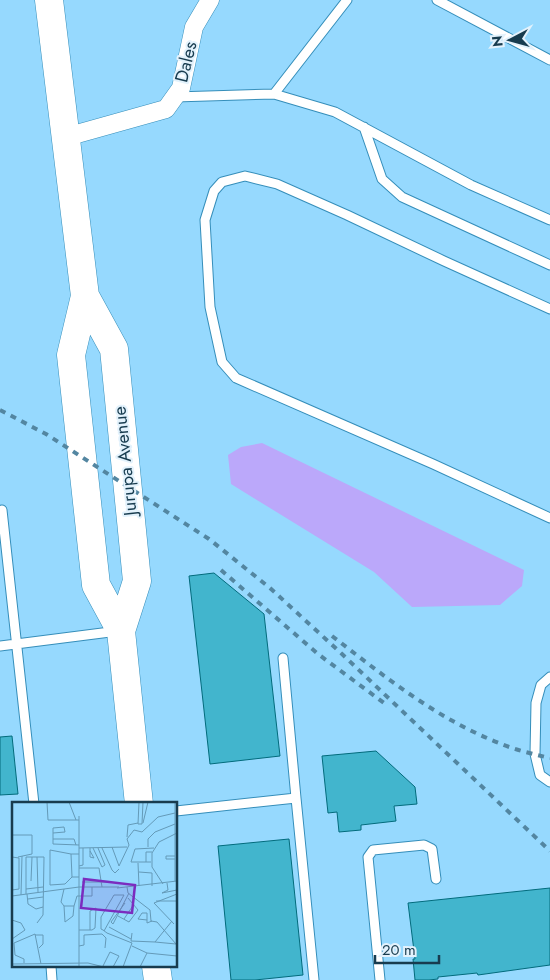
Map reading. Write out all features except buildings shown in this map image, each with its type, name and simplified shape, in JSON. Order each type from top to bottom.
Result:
[{"type":"main road","name":"Jurupa Avenue","points":[[49,0],[85,296],[71,355],[96,585],[121,631],[139,802]]},
{"type":"main road","name":"Jurupa Avenue","points":[[85,296],[114,349],[137,581],[121,631]]},
{"type":"street","name":"Dales","points":[[66,137],[166,109],[181,88],[194,27],[210,0]]},
{"type":"lane","points":[[274,94],[347,0]]},
{"type":"lane","points":[[437,0],[550,60]]},
{"type":"lane","points":[[175,97],[274,94],[335,112],[472,186],[550,220]]},
{"type":"lane","points":[[364,128],[382,179],[402,197],[550,265]]},
{"type":"lane","points":[[550,309],[277,184],[245,176],[222,182],[214,191],[205,220],[210,307],[222,362],[236,378],[550,518]]},
{"type":"lane","points":[[2,510],[34,802]]},
{"type":"lane","points":[[0,646],[121,631]]},
{"type":"lane","points":[[282,658],[314,980]]},
{"type":"lane","points":[[550,677],[541,685],[536,703],[535,754],[540,775],[550,782]]},
{"type":"lane","points":[[178,811],[296,798]]},
{"type":"lane","points":[[380,980],[368,857],[373,850],[424,845],[432,850],[436,879]]},
{"type":"shaded area","points":[[262,443],[524,570],[522,586],[500,605],[412,607],[374,572],[231,484],[228,455],[241,447]]},
{"type":"railway","points":[[0,410],[46,434],[209,539],[270,588],[550,851]]},
{"type":"railway","points":[[221,570],[318,654],[388,706]]},
{"type":"railway","points":[[332,636],[412,696],[454,722],[505,745],[550,758]]}]
